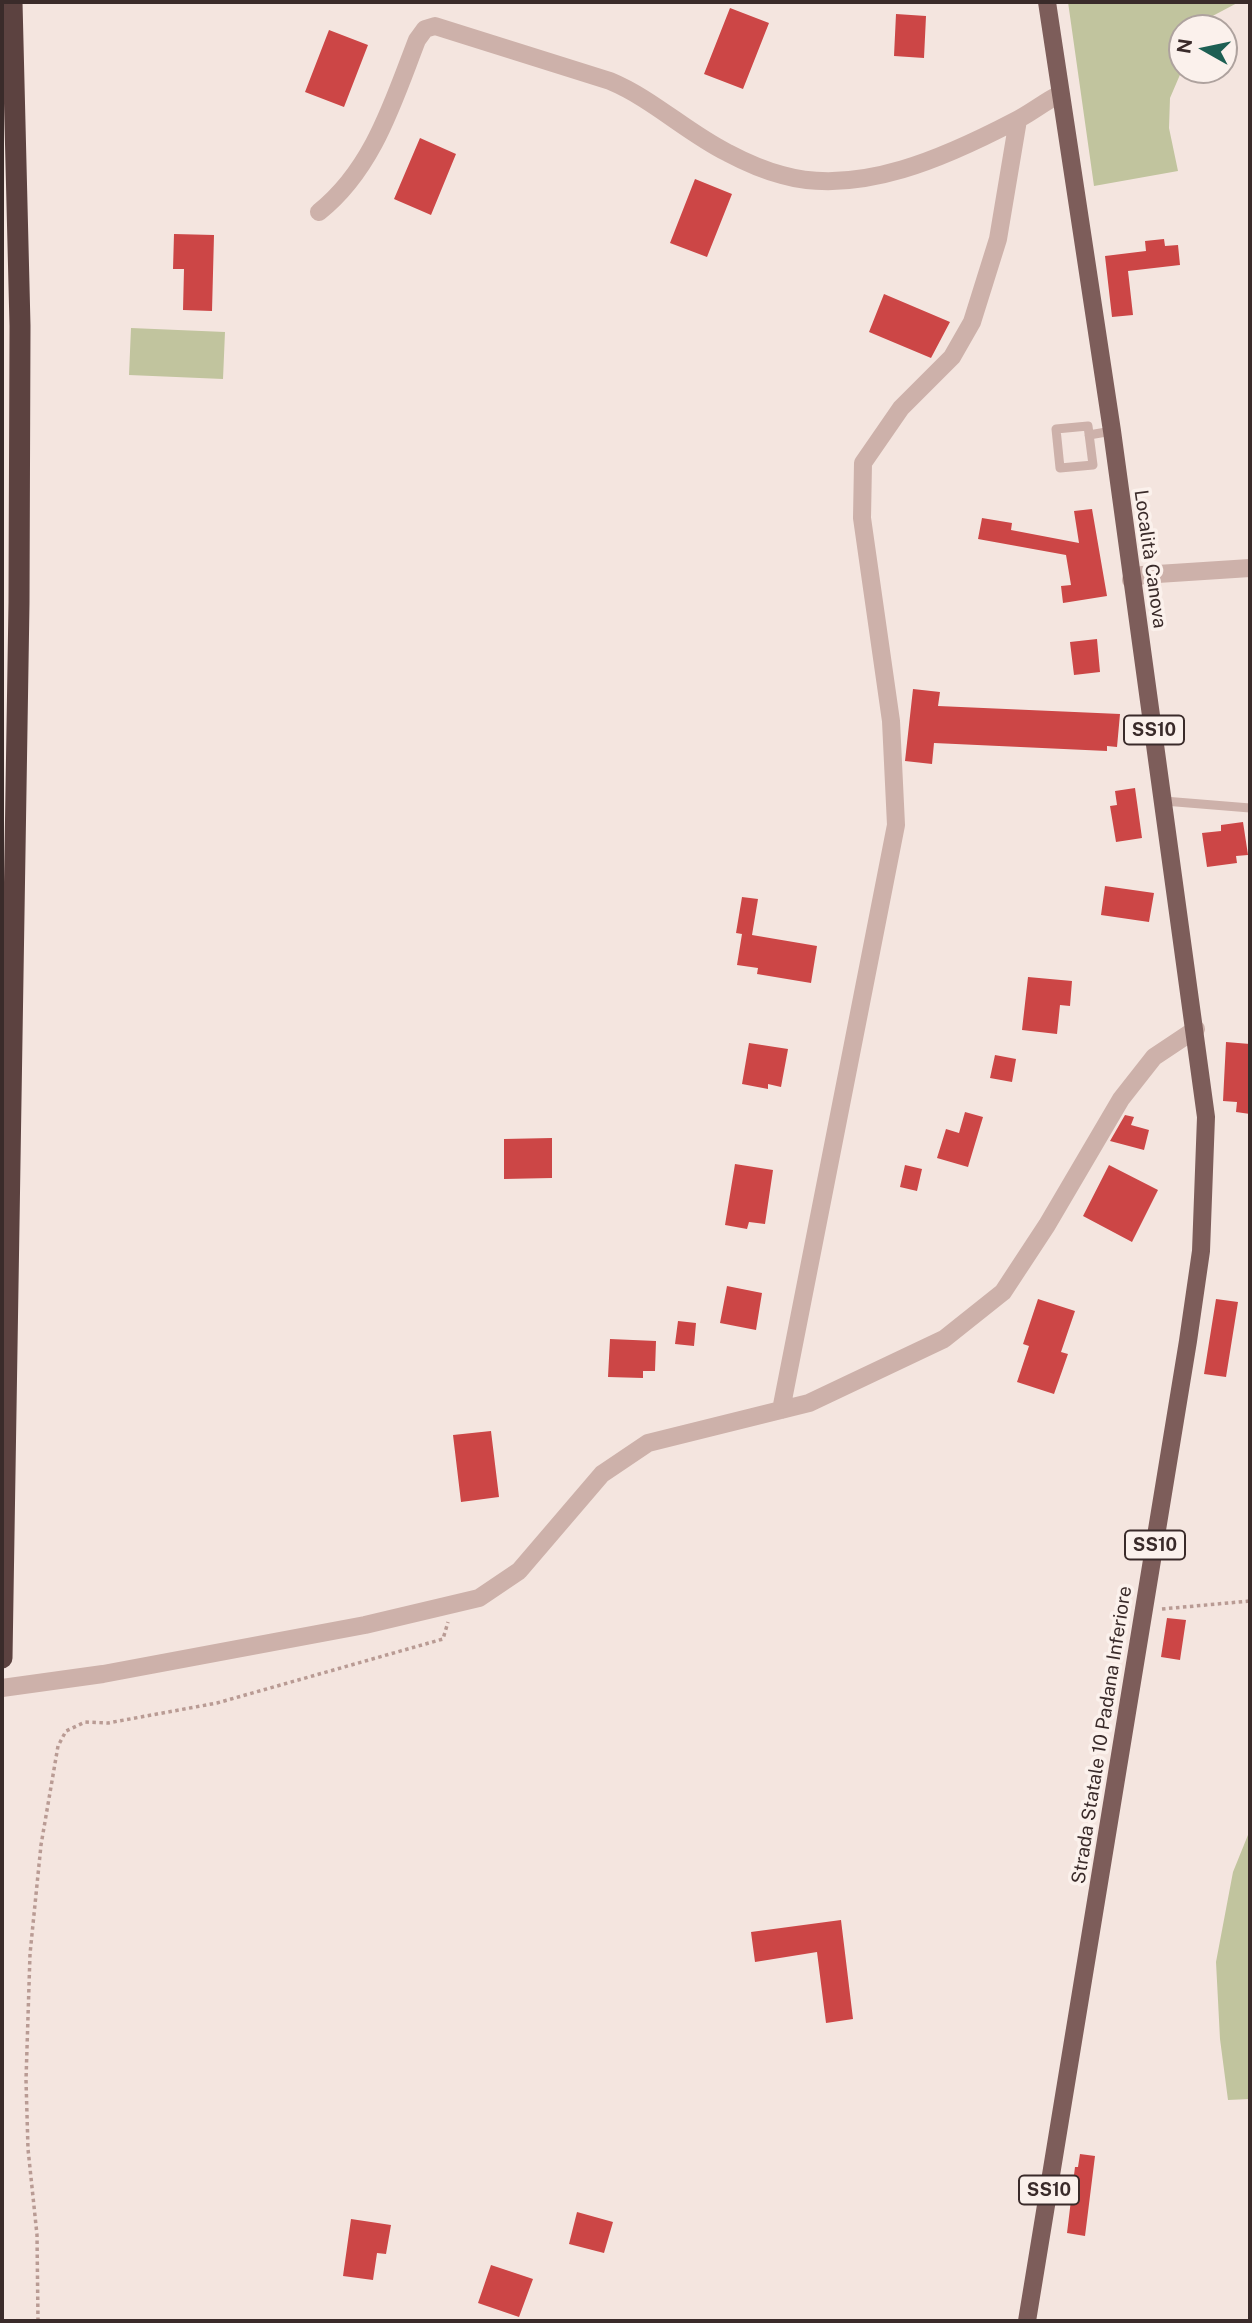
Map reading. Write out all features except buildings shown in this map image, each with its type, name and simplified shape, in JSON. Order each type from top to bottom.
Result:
[{"type":"highway","points":[[2,1658],[19,575],[20,327],[12,2]]},
{"type":"main road","name":"SS10","points":[[1047,2],[1060,94]]},
{"type":"main road","name":"Località Canova","points":[[1060,94],[1112,431],[1196,1029]]},
{"type":"main road","name":"Strada Statale 10 Padana Inferiore","points":[[1027,2321],[1201,1251],[1206,1117],[1196,1029]]},
{"type":"street","points":[[319,212],[338,196],[362,166],[383,127],[417,40],[425,29],[435,26],[610,81],[635,92],[701,138],[754,166],[783,176],[809,180],[836,181],[900,171],[938,159],[1018,120],[1041,103],[1060,94]]},
{"type":"street","points":[[781,1410],[896,825],[891,722],[862,518],[863,463],[901,408],[952,357],[972,321],[998,239],[1018,120]]},
{"type":"street","points":[[1131,580],[1142,575],[1250,568]]},
{"type":"street","points":[[2,1688],[103,1674],[351,1628],[479,1598],[519,1572],[602,1474],[648,1443],[809,1403],[944,1339],[1003,1292],[1047,1225],[1121,1099],[1154,1057],[1196,1029]]},
{"type":"lane","points":[[1088,426],[1089,435],[1093,465],[1060,468],[1056,429],[1088,426]]},
{"type":"lane","points":[[1089,435],[1112,431]]},
{"type":"lane","points":[[1164,801],[1250,808]]},
{"type":"path","points":[[1144,1610],[1250,1601]]},
{"type":"path","points":[[38,2321],[37,2235],[28,2150],[26,2080],[30,1954],[41,1845],[58,1746],[66,1731],[85,1722],[108,1723],[217,1703],[443,1639],[453,1604]]},
{"type":"green space","points":[[1068,2],[1239,2],[1216,14],[1168,14],[1168,84],[1176,84],[1170,98],[1169,128],[1178,171],[1094,186]]},
{"type":"green space","points":[[131,328],[225,332],[223,379],[129,375]]},
{"type":"green space","points":[[1250,1830],[1250,2099],[1228,2100],[1220,2039],[1216,1962],[1233,1872]]}]
